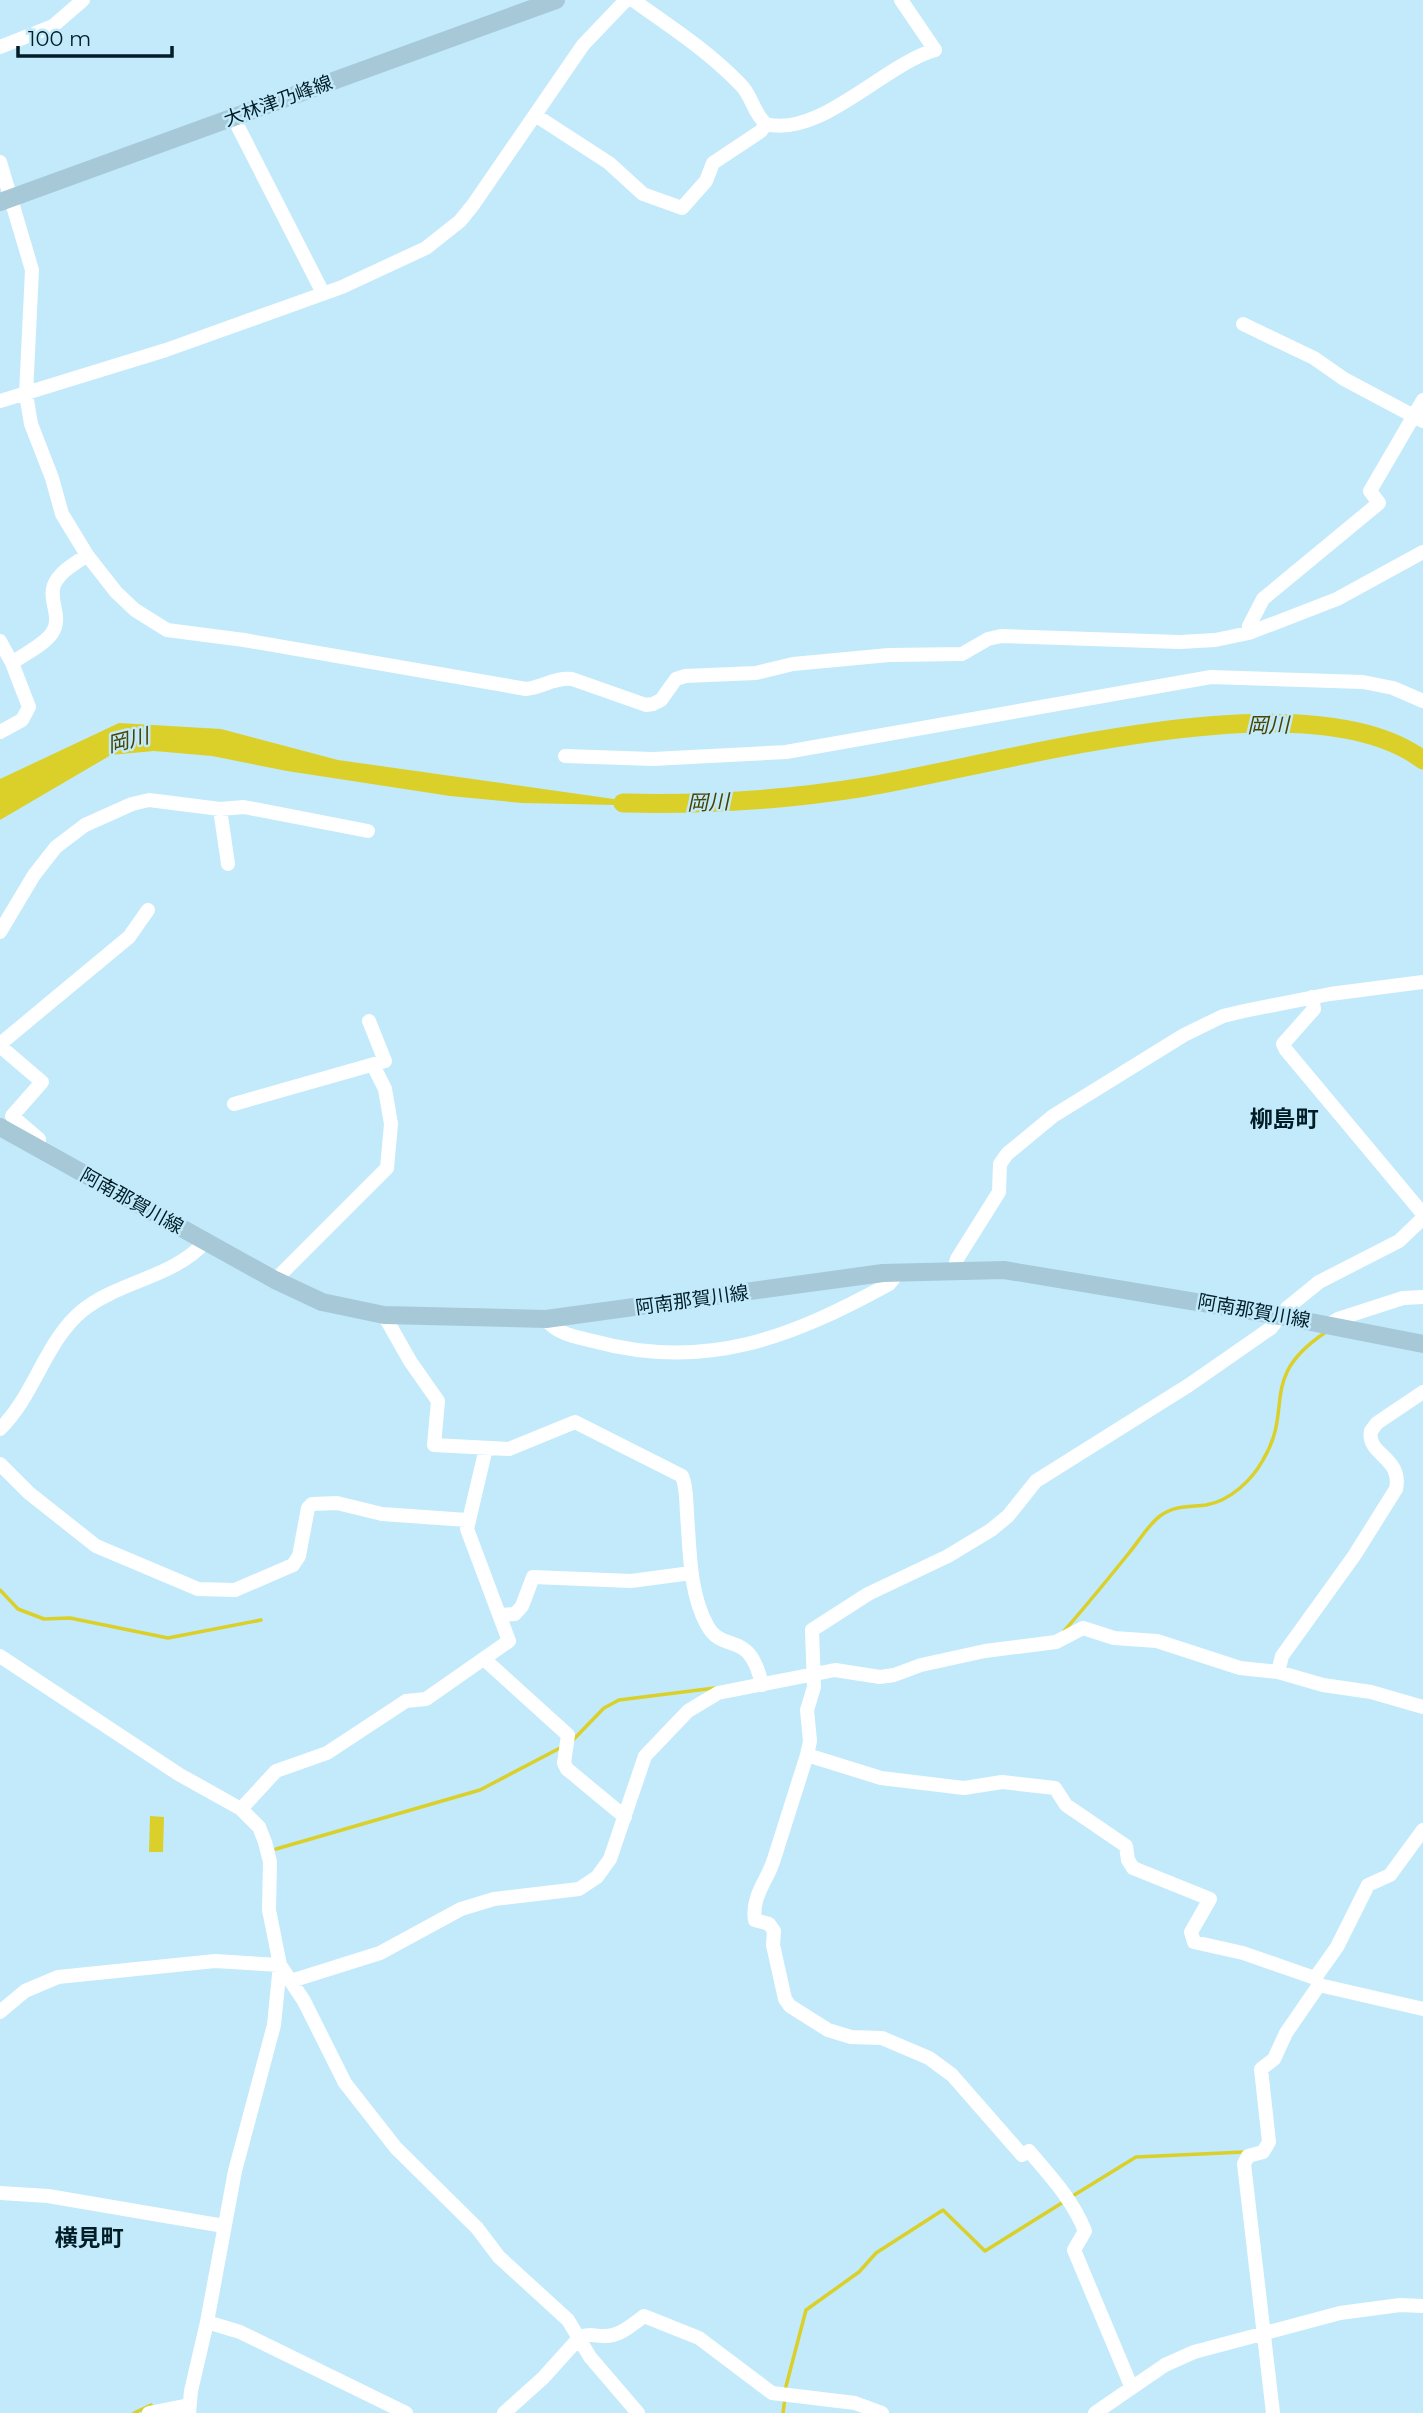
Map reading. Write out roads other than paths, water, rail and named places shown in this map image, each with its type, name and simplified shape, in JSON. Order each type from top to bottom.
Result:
[{"type":"main road","name":"大林津乃峰線","points":[[5,200],[556,0]]},
{"type":"main road","name":"阿南那賀川線","points":[[0,1126],[275,1280],[322,1302],[384,1315],[546,1319],[898,1273],[954,1270],[1030,1273],[1330,1324],[1423,1344]]},
{"type":"street","points":[[0,47],[53,26],[83,0]]},
{"type":"street","points":[[0,401],[166,350],[323,293],[412,256],[460,221],[583,45],[626,0]]},
{"type":"street","points":[[633,0],[663,18],[717,61],[743,87],[752,107],[766,124],[785,127],[835,107],[898,65],[936,50],[901,0]]},
{"type":"street","points":[[535,115],[609,163],[643,194],[682,208],[706,181],[713,163],[761,131],[766,124]]},
{"type":"street","points":[[233,117],[323,293]]},
{"type":"street","points":[[0,162],[5,200],[32,270],[26,394],[31,424],[52,478],[62,514],[87,555],[116,592],[164,629],[526,688],[539,688],[561,678],[572,679],[646,705],[661,700],[672,683],[685,676],[756,673],[793,664],[889,655],[962,654],[988,639],[1001,636],[1180,642],[1249,633],[1338,599],[1423,552]]},
{"type":"street","points":[[1243,324],[1314,358],[1344,379],[1418,419]]},
{"type":"street","points":[[1249,633],[1249,626],[1263,599],[1379,503],[1370,491],[1418,419],[1423,400]]},
{"type":"street","points":[[12,663],[53,632],[57,621],[52,596],[54,585],[67,570],[87,555]]},
{"type":"street","points":[[0,641],[12,663],[29,707],[22,720],[0,732]]},
{"type":"street","points":[[565,755],[653,759],[786,752],[1211,677],[1363,682],[1393,688],[1423,701]]},
{"type":"street","points":[[0,932],[34,875],[56,847],[85,825],[109,813],[149,800],[220,809],[244,807],[368,831]]},
{"type":"street","points":[[220,809],[228,864]]},
{"type":"street","points":[[39,1148],[39,1139],[12,1116],[42,1082],[0,1045],[129,937],[148,910]]},
{"type":"street","points":[[954,1270],[957,1259],[999,1192],[1000,1164],[1007,1154],[1053,1116],[1184,1035],[1223,1016],[1329,994],[1423,982]]},
{"type":"street","points":[[1131,2386],[1074,2250],[1085,2231],[1068,2196],[1029,2151],[1022,2155],[952,2075],[929,2058],[882,2038],[852,2036],[828,2030],[790,2006],[785,1999],[773,1945],[774,1931],[769,1924],[755,1920],[753,1912],[760,1886],[774,1862],[807,1755],[810,1741],[807,1710],[814,1688],[812,1630],[815,1625],[880,1588],[948,1556],[990,1530],[1008,1516],[1036,1481],[1189,1385],[1271,1328],[1280,1315],[1319,1282],[1399,1241],[1423,1216],[1286,1050],[1283,1044],[1314,1009],[1312,998]]},
{"type":"street","points":[[234,1104],[385,1061],[369,1021]]},
{"type":"street","points":[[275,1280],[387,1168],[391,1124],[385,1089],[373,1065]]},
{"type":"street","points":[[0,1429],[56,1342],[83,1310],[111,1293],[187,1258],[205,1242]]},
{"type":"street","points":[[546,1319],[551,1326],[569,1334],[605,1344],[703,1354],[762,1341],[812,1324],[889,1284],[898,1273]]},
{"type":"street","points":[[1330,1324],[1392,1301],[1423,1297]]},
{"type":"street","points":[[384,1315],[403,1350],[438,1401],[434,1445],[486,1448],[522,1446],[569,1422],[575,1422],[682,1476],[691,1573],[706,1624],[713,1633],[745,1648],[754,1656],[761,1680]]},
{"type":"street","points":[[1278,1672],[1282,1656],[1354,1556],[1396,1489],[1399,1477],[1395,1468],[1373,1445],[1371,1431],[1377,1423],[1423,1392]]},
{"type":"street","points":[[241,1809],[276,1772],[327,1753],[406,1701],[426,1699],[509,1642],[467,1529],[486,1448]]},
{"type":"street","points":[[0,1464],[29,1493],[96,1546],[198,1589],[235,1590],[293,1565],[299,1556],[308,1508],[312,1504],[337,1503],[382,1514],[467,1520]]},
{"type":"street","points":[[500,1615],[514,1614],[522,1606],[533,1577],[631,1581],[691,1573]]},
{"type":"street","points":[[291,1981],[380,1953],[461,1909],[494,1899],[579,1889],[597,1877],[610,1859],[645,1755],[653,1744],[703,1700],[761,1680],[835,1670],[880,1677],[894,1675],[921,1665],[985,1651],[1056,1642],[1083,1628],[1114,1638],[1157,1641],[1240,1668],[1278,1672],[1423,1707]]},
{"type":"street","points":[[0,1656],[180,1774],[241,1809],[259,1827],[267,1852],[269,1910],[280,1965],[272,2035],[238,2159],[189,2409],[149,2413]]},
{"type":"street","points":[[484,1659],[568,1735],[564,1763],[566,1769],[625,1817]]},
{"type":"street","points":[[807,1755],[881,1778],[964,1788],[1002,1782],[1055,1788],[1066,1805],[1126,1846],[1128,1860],[1133,1868],[1210,1899],[1191,1932],[1194,1942],[1243,1953],[1317,1981],[1423,2009]]},
{"type":"street","points":[[1272,2413],[1265,2331],[1244,2164],[1248,2157],[1263,2152],[1269,2142],[1261,2069],[1275,2060],[1286,2033],[1337,1947],[1368,1885],[1390,1875],[1423,1830]]},
{"type":"street","points":[[0,2012],[25,1991],[58,1976],[215,1961],[280,1965]]},
{"type":"street","points":[[280,1965],[345,2083],[396,2148],[477,2228],[499,2257],[568,2320],[590,2357],[638,2413]]},
{"type":"street","points":[[0,2193],[48,2196],[224,2226]]},
{"type":"street","points":[[1095,2413],[1165,2365],[1194,2352],[1340,2313],[1400,2305],[1423,2306]]},
{"type":"street","points":[[504,2413],[543,2378],[580,2337],[588,2333],[603,2336],[619,2334],[644,2316],[699,2338],[772,2393],[855,2403],[883,2413]]},
{"type":"street","points":[[207,2322],[240,2332],[406,2413]]},
{"type":"water","points":[[119,723],[221,729],[338,760],[663,806],[522,803],[450,796],[287,771],[212,756],[154,751],[111,755],[0,820],[0,779]]},
{"type":"water","points":[[150,1816],[164,1817],[163,1852],[149,1852]]},
{"type":"waterway","name":"岡川","points":[[623,803],[744,801],[835,792],[1072,745],[1152,732],[1232,724],[1306,724],[1371,735],[1423,760]]},
{"type":"waterway","points":[[1064,1631],[1160,1516],[1177,1508],[1215,1503],[1232,1494],[1253,1475],[1272,1441],[1284,1379],[1305,1349],[1326,1332]]},
{"type":"waterway","points":[[0,1590],[18,1609],[44,1619],[70,1618],[168,1638],[261,1620]]},
{"type":"waterway","points":[[572,1741],[604,1708],[619,1700],[715,1688]]},
{"type":"waterway","points":[[276,1849],[480,1790],[562,1747]]},
{"type":"waterway","points":[[1071,2197],[1136,2157],[1244,2152]]},
{"type":"waterway","points":[[785,2390],[806,2310],[859,2272],[876,2253],[943,2210],[985,2251],[1065,2201]]},
{"type":"waterway","points":[[783,2413],[785,2398]]},
{"type":"waterway","points":[[134,2413],[151,2405]]},
{"type":"district","name":"柳島町","points":[[1284,1119]]},
{"type":"district","name":"横見町","points":[[89,2238]]}]
